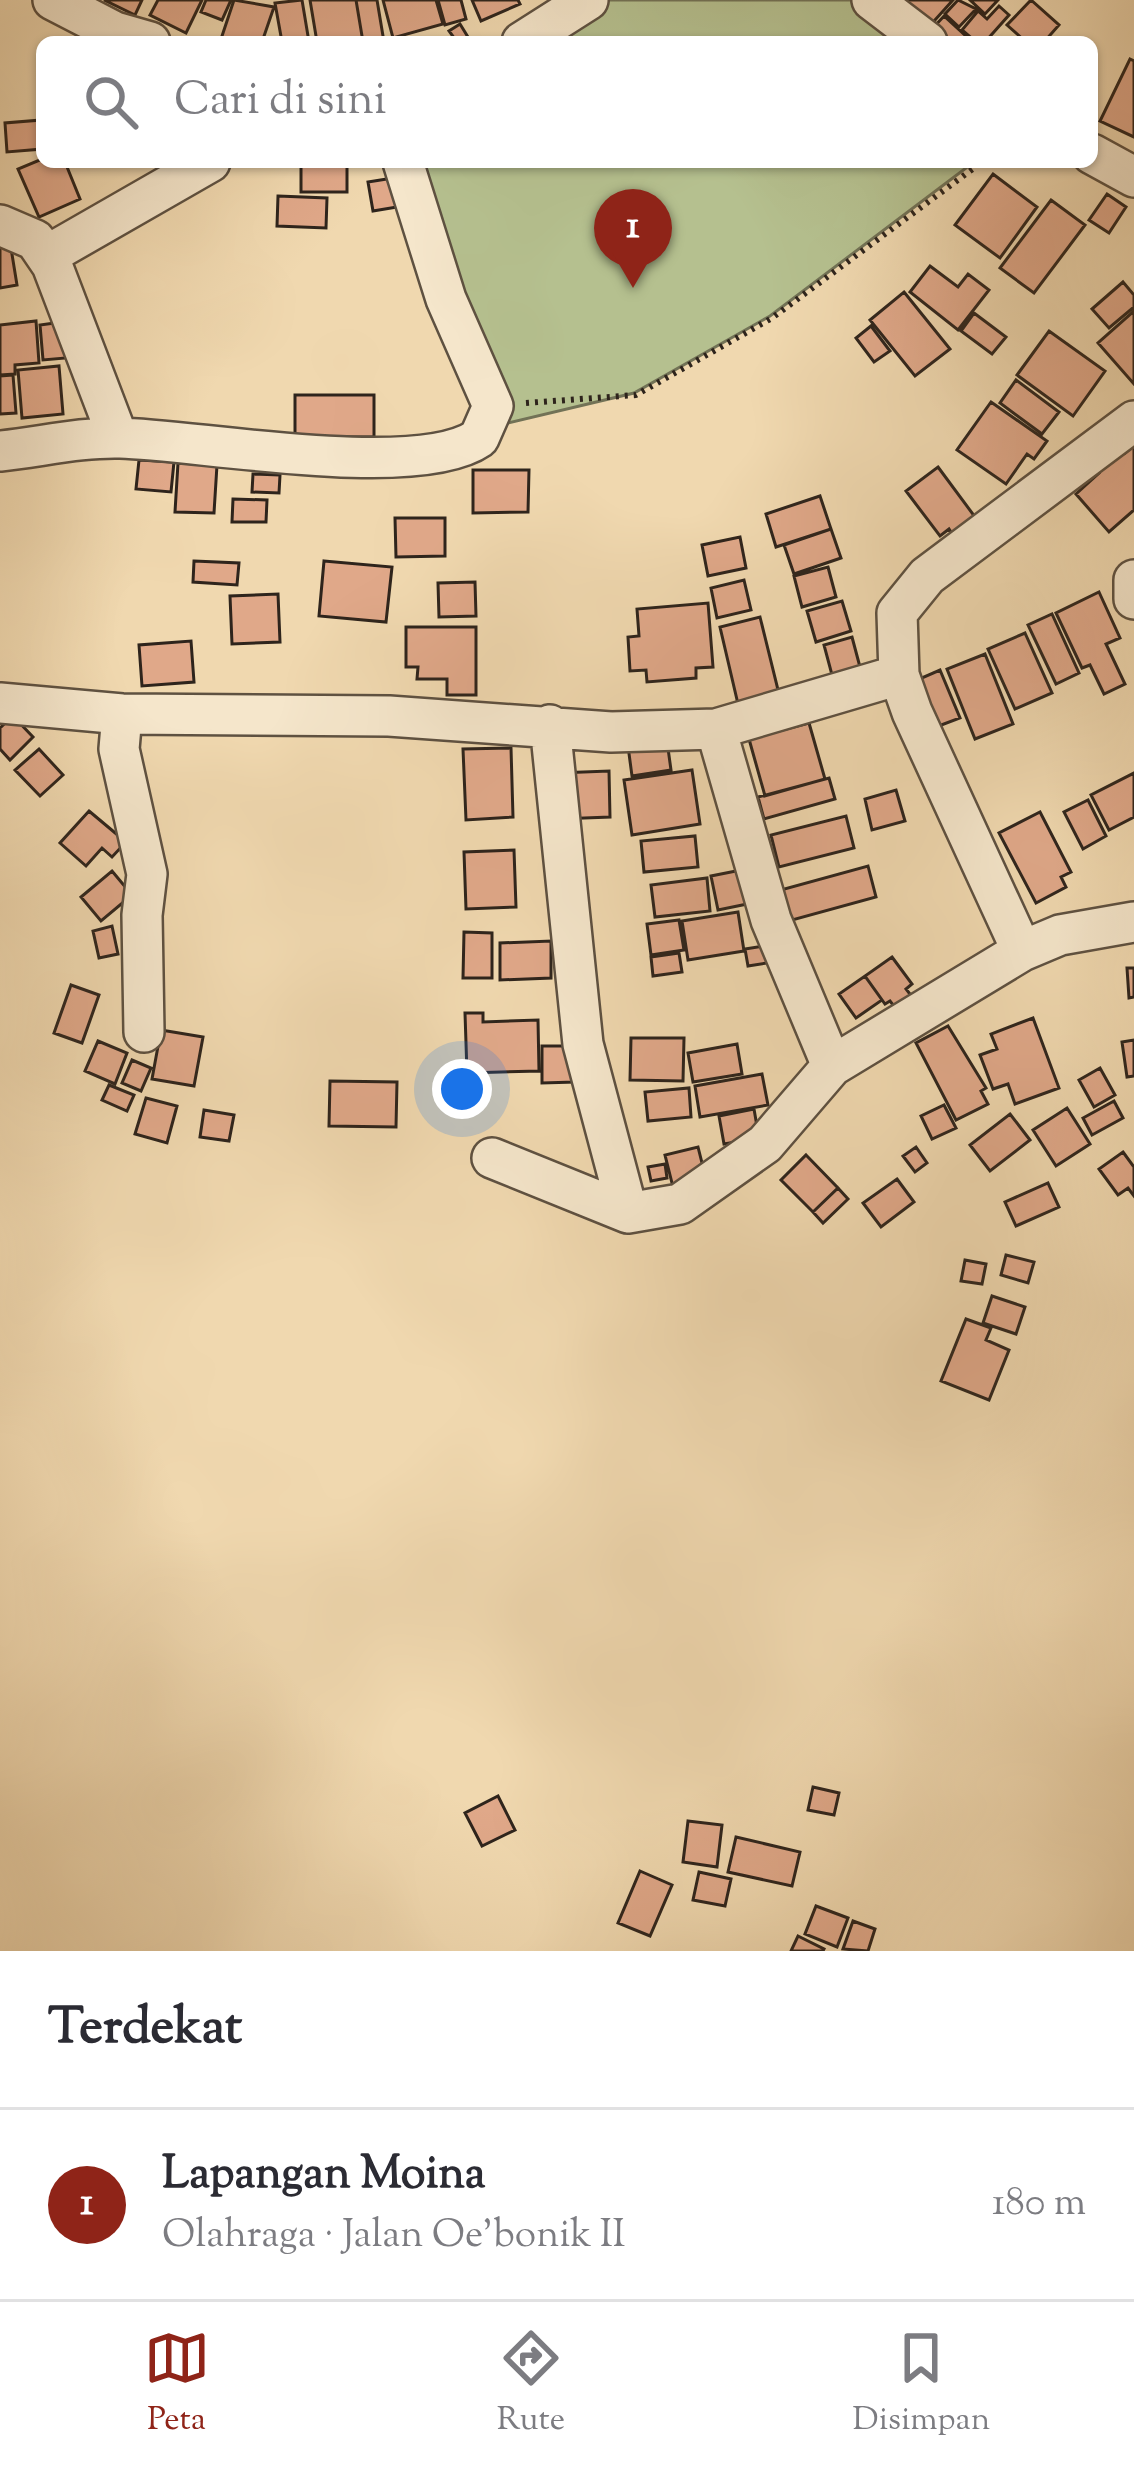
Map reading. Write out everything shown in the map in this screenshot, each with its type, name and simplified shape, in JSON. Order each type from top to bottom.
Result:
[{"type":"street","points":[[52,0],[130,36]]},
{"type":"street","points":[[531,36],[588,0]]},
{"type":"street","points":[[872,0],[920,36]]},
{"type":"street","points":[[1098,157],[1134,177]]},
{"type":"street","points":[[46,256],[200,168]]},
{"type":"street","points":[[0,451],[118,438],[332,457],[453,450],[479,438],[493,406],[446,299],[406,168]]},
{"type":"street","points":[[0,225],[35,240],[46,256],[118,438]]},
{"type":"street","points":[[1022,951],[899,675],[896,627],[904,598],[927,576],[1134,421]]},
{"type":"street","points":[[1134,580],[1134,598]]},
{"type":"street","points":[[0,703],[122,714],[389,716],[611,732],[716,729],[899,675]]},
{"type":"street","points":[[122,714],[119,748],[146,874],[144,1032]]},
{"type":"street","points":[[550,724],[583,1044],[628,1213]]},
{"type":"street","points":[[716,729],[770,920],[832,1066]]},
{"type":"street","points":[[493,1158],[628,1213],[652,1213],[680,1204],[765,1144],[832,1066],[1022,951],[1060,935],[1134,922]]},
{"type":"path","points":[[493,406],[636,395],[772,318],[974,168]]},
{"type":"green space","points":[[604,0],[854,0],[903,36],[553,36]]},
{"type":"green space","points":[[423,168],[966,168],[770,316],[634,393],[508,423],[433,211]]},
{"type":"building","points":[[104,0],[142,0],[135,15]]},
{"type":"building","points":[[158,0],[202,0],[186,33],[150,15]]},
{"type":"building","points":[[206,0],[231,0],[222,20],[201,12]]},
{"type":"building","points":[[234,0],[274,7],[264,36],[222,36]]},
{"type":"building","points":[[302,0],[308,36],[281,36],[275,3]]},
{"type":"building","points":[[310,0],[356,0],[362,36],[316,36]]},
{"type":"building","points":[[356,0],[377,0],[383,36],[362,36]]},
{"type":"building","points":[[383,0],[436,0],[443,24],[392,36]]},
{"type":"building","points":[[438,0],[461,0],[466,19],[445,25]]},
{"type":"building","points":[[472,0],[518,0],[520,4],[481,21]]},
{"type":"building","points":[[900,0],[953,0],[926,30]]},
{"type":"building","points":[[958,0],[976,9],[959,27],[945,14]]},
{"type":"building","points":[[970,0],[998,0],[985,14]]},
{"type":"building","points":[[1031,0],[1059,25],[1049,36],[1019,36],[1007,25]]},
{"type":"building","points":[[999,6],[1009,15],[990,36],[969,36],[962,30],[978,11],[987,19]]},
{"type":"building","points":[[944,16],[966,36],[940,36],[932,29]]},
{"type":"building","points":[[460,24],[467,36],[453,36],[449,31]]},
{"type":"building","points":[[1130,59],[1134,61],[1134,137],[1100,121]]},
{"type":"building","points":[[36,120],[36,150],[7,152],[5,123]]},
{"type":"building","points":[[36,162],[36,168],[67,168],[80,199],[39,217],[18,169]]},
{"type":"building","points":[[301,168],[347,168],[347,192],[301,192]]},
{"type":"building","points":[[993,174],[1037,207],[1000,258],[955,225]]},
{"type":"building","points":[[393,178],[397,207],[373,211],[368,182]]},
{"type":"building","points":[[1107,194],[1126,207],[1109,233],[1089,220]]},
{"type":"building","points":[[278,196],[327,198],[326,228],[277,226]]},
{"type":"building","points":[[1051,200],[1085,225],[1034,293],[1000,268]]},
{"type":"building","points":[[10,242],[17,285],[0,288],[0,244]]},
{"type":"building","points":[[930,266],[958,287],[968,274],[989,290],[958,330],[910,292]]},
{"type":"building","points":[[1123,282],[1134,295],[1134,307],[1109,328],[1092,309]]},
{"type":"building","points":[[904,292],[950,349],[915,376],[870,320]]},
{"type":"building","points":[[1134,311],[1134,384],[1098,343]]},
{"type":"building","points":[[974,313],[1006,337],[992,354],[961,331]]},
{"type":"building","points":[[36,321],[39,363],[15,365],[15,374],[0,375],[0,325]]},
{"type":"building","points":[[62,322],[66,358],[43,360],[40,325]]},
{"type":"building","points":[[871,326],[890,351],[874,362],[856,338]]},
{"type":"building","points":[[1049,331],[1105,371],[1073,416],[1017,375]]},
{"type":"building","points":[[59,366],[63,414],[22,418],[18,370]]},
{"type":"building","points":[[13,375],[16,413],[0,414],[0,376]]},
{"type":"building","points":[[1016,380],[1059,412],[1042,434],[1000,403]]},
{"type":"building","points":[[295,395],[374,395],[374,437],[295,437]]},
{"type":"building","points":[[991,402],[1047,441],[1034,459],[1027,454],[1006,484],[957,450]]},
{"type":"building","points":[[1118,445],[1125,453],[1134,445],[1134,510],[1109,532],[1076,494],[1099,473],[1094,467]]},
{"type":"building","points":[[139,460],[174,462],[171,492],[136,489]]},
{"type":"building","points":[[178,463],[217,465],[214,513],[175,512]]},
{"type":"building","points":[[938,467],[978,521],[955,538],[949,529],[940,536],[906,491]]},
{"type":"building","points":[[473,470],[529,470],[528,512],[473,513]]},
{"type":"building","points":[[253,474],[280,475],[279,493],[252,492]]},
{"type":"building","points":[[820,496],[831,529],[776,547],[766,514]]},
{"type":"building","points":[[233,499],[267,500],[266,522],[232,522]]},
{"type":"building","points":[[395,518],[445,518],[445,556],[396,557]]},
{"type":"building","points":[[831,529],[841,558],[794,574],[784,545]]},
{"type":"building","points":[[740,537],[746,568],[708,576],[702,545]]},
{"type":"building","points":[[194,561],[239,563],[237,585],[193,582]]},
{"type":"building","points":[[324,561],[392,567],[386,622],[319,616]]},
{"type":"building","points":[[828,567],[836,597],[802,607],[794,576]]},
{"type":"building","points":[[744,580],[751,610],[717,618],[711,588]]},
{"type":"building","points":[[475,582],[476,616],[439,617],[438,583]]},
{"type":"building","points":[[1099,592],[1120,638],[1106,644],[1125,684],[1104,694],[1090,665],[1082,668],[1056,613]]},
{"type":"building","points":[[278,594],[280,642],[232,644],[230,596]]},
{"type":"building","points":[[842,601],[851,631],[816,642],[807,611]]},
{"type":"building","points":[[708,603],[713,667],[696,668],[696,678],[647,682],[646,670],[630,671],[628,637],[639,636],[637,609]]},
{"type":"building","points":[[1052,614],[1079,673],[1056,684],[1028,625]]},
{"type":"building","points":[[760,617],[779,694],[738,704],[720,627]]},
{"type":"building","points":[[406,627],[476,627],[476,695],[447,695],[447,679],[417,679],[418,667],[406,667]]},
{"type":"building","points":[[1025,633],[1052,693],[1015,709],[988,649]]},
{"type":"building","points":[[852,637],[860,667],[832,675],[824,645]]},
{"type":"building","points":[[191,641],[194,682],[142,686],[139,645]]},
{"type":"building","points":[[985,654],[1013,724],[975,739],[947,669]]},
{"type":"building","points":[[940,670],[960,718],[936,727],[917,680]]},
{"type":"building","points":[[13,716],[33,737],[10,760],[0,749],[0,728]]},
{"type":"building","points":[[809,723],[825,779],[765,796],[749,739]]},
{"type":"building","points":[[667,741],[671,770],[632,776],[628,746]]},
{"type":"building","points":[[511,748],[513,817],[466,820],[463,749]]},
{"type":"building","points":[[39,749],[63,775],[40,796],[15,770]]},
{"type":"building","points":[[692,770],[700,824],[632,835],[624,780]]},
{"type":"building","points":[[609,771],[610,817],[559,819],[558,773]]},
{"type":"building","points":[[1134,773],[1134,817],[1109,830],[1091,795]]},
{"type":"building","points":[[829,778],[835,799],[764,819],[758,797]]},
{"type":"building","points":[[896,790],[905,821],[872,830],[865,799]]},
{"type":"building","points":[[1088,800],[1106,836],[1083,849],[1064,812]]},
{"type":"building","points":[[89,811],[126,842],[112,857],[102,848],[86,866],[60,843]]},
{"type":"building","points":[[1040,812],[1071,872],[1061,877],[1066,887],[1036,903],[999,833]]},
{"type":"building","points":[[846,816],[854,848],[779,867],[771,835]]},
{"type":"building","points":[[695,836],[698,867],[644,872],[641,841]]},
{"type":"building","points":[[514,850],[516,907],[466,909],[464,852]]},
{"type":"building","points":[[868,866],[876,897],[785,922],[777,891]]},
{"type":"building","points":[[746,869],[752,903],[718,910],[711,876]]},
{"type":"building","points":[[112,871],[132,895],[101,921],[81,897]]},
{"type":"building","points":[[707,878],[710,911],[655,917],[651,885]]},
{"type":"building","points":[[738,912],[744,951],[688,960],[682,921]]},
{"type":"building","points":[[679,920],[684,950],[651,955],[647,924]]},
{"type":"building","points":[[112,926],[118,954],[99,958],[93,931]]},
{"type":"building","points":[[464,932],[492,933],[492,978],[463,978]]},
{"type":"building","points":[[551,941],[551,978],[500,980],[500,943]]},
{"type":"building","points":[[771,945],[773,962],[748,966],[745,949]]},
{"type":"building","points":[[679,953],[682,972],[653,976],[651,957]]},
{"type":"building","points":[[892,957],[912,984],[906,989],[913,998],[897,1010],[890,1001],[885,1004],[865,976]]},
{"type":"building","points":[[1127,968],[1134,968],[1134,997],[1129,998]]},
{"type":"building","points":[[865,976],[882,1000],[856,1018],[839,994]]},
{"type":"building","points":[[71,985],[99,995],[82,1043],[54,1033]]},
{"type":"building","points":[[465,1013],[483,1013],[483,1022],[538,1020],[539,1071],[467,1073]]},
{"type":"building","points":[[1033,1018],[1059,1088],[1015,1104],[1008,1084],[993,1089],[980,1055],[997,1049],[991,1034]]},
{"type":"building","points":[[948,1026],[986,1088],[981,1091],[988,1104],[956,1120],[916,1043]]},
{"type":"building","points":[[161,1030],[203,1037],[194,1086],[152,1079]]},
{"type":"building","points":[[631,1038],[684,1038],[683,1081],[630,1080]]},
{"type":"building","points":[[1134,1040],[1134,1076],[1127,1077],[1122,1042]]},
{"type":"building","points":[[98,1041],[127,1053],[115,1084],[85,1071]]},
{"type":"building","points":[[737,1044],[742,1074],[693,1082],[688,1053]]},
{"type":"building","points":[[542,1046],[575,1046],[575,1082],[542,1083]]},
{"type":"building","points":[[132,1060],[151,1068],[141,1091],[122,1083]]},
{"type":"building","points":[[1100,1068],[1115,1095],[1094,1107],[1079,1080]]},
{"type":"building","points":[[762,1074],[768,1105],[700,1117],[695,1086]]},
{"type":"building","points":[[330,1081],[397,1082],[396,1127],[329,1126]]},
{"type":"building","points":[[109,1085],[134,1095],[127,1111],[102,1100]]},
{"type":"building","points":[[689,1088],[691,1117],[648,1121],[645,1092]]},
{"type":"building","points":[[146,1098],[177,1106],[167,1143],[135,1134]]},
{"type":"building","points":[[1114,1101],[1123,1118],[1092,1135],[1083,1118]]},
{"type":"building","points":[[944,1105],[956,1128],[932,1139],[921,1116]]},
{"type":"building","points":[[1067,1108],[1090,1144],[1056,1166],[1033,1130]]},
{"type":"building","points":[[754,1109],[759,1138],[724,1144],[719,1116]]},
{"type":"building","points":[[204,1110],[234,1115],[229,1141],[200,1137]]},
{"type":"building","points":[[1010,1114],[1030,1140],[990,1171],[970,1145]]},
{"type":"building","points":[[698,1147],[706,1179],[673,1187],[665,1155]]},
{"type":"building","points":[[916,1147],[927,1163],[915,1172],[903,1156]]},
{"type":"building","points":[[1123,1152],[1134,1167],[1134,1196],[1128,1188],[1118,1195],[1099,1169]]},
{"type":"building","points":[[806,1155],[838,1188],[813,1212],[781,1180]]},
{"type":"building","points":[[665,1164],[667,1178],[651,1181],[648,1167]]},
{"type":"building","points":[[897,1179],[914,1202],[881,1227],[863,1203]]},
{"type":"building","points":[[1048,1183],[1059,1207],[1016,1226],[1005,1202]]},
{"type":"building","points":[[838,1188],[848,1199],[823,1223],[813,1212]]},
{"type":"building","points":[[1006,1255],[1034,1262],[1028,1283],[1001,1275]]},
{"type":"building","points":[[965,1260],[986,1264],[982,1284],[961,1281]]},
{"type":"building","points":[[992,1296],[1025,1307],[1016,1334],[983,1323]]},
{"type":"building","points":[[966,1319],[991,1328],[986,1340],[1009,1350],[989,1400],[941,1381]]},
{"type":"building","points":[[813,1787],[839,1793],[834,1815],[808,1810]]},
{"type":"building","points":[[498,1796],[515,1830],[482,1846],[465,1813]]},
{"type":"building","points":[[688,1821],[722,1825],[717,1867],[683,1862]]},
{"type":"building","points":[[736,1837],[800,1852],[792,1886],[728,1872]]},
{"type":"building","points":[[640,1871],[672,1885],[650,1936],[618,1923]]},
{"type":"building","points":[[699,1872],[731,1879],[725,1906],[693,1900]]},
{"type":"building","points":[[816,1906],[848,1918],[837,1947],[805,1934]]},
{"type":"building","points":[[853,1921],[875,1929],[868,1951],[843,1949]]},
{"type":"building","points":[[798,1936],[824,1949],[823,1951],[791,1951]]},
{"type":"place","name":"Lapangan Moina","points":[[633,288]]}]
